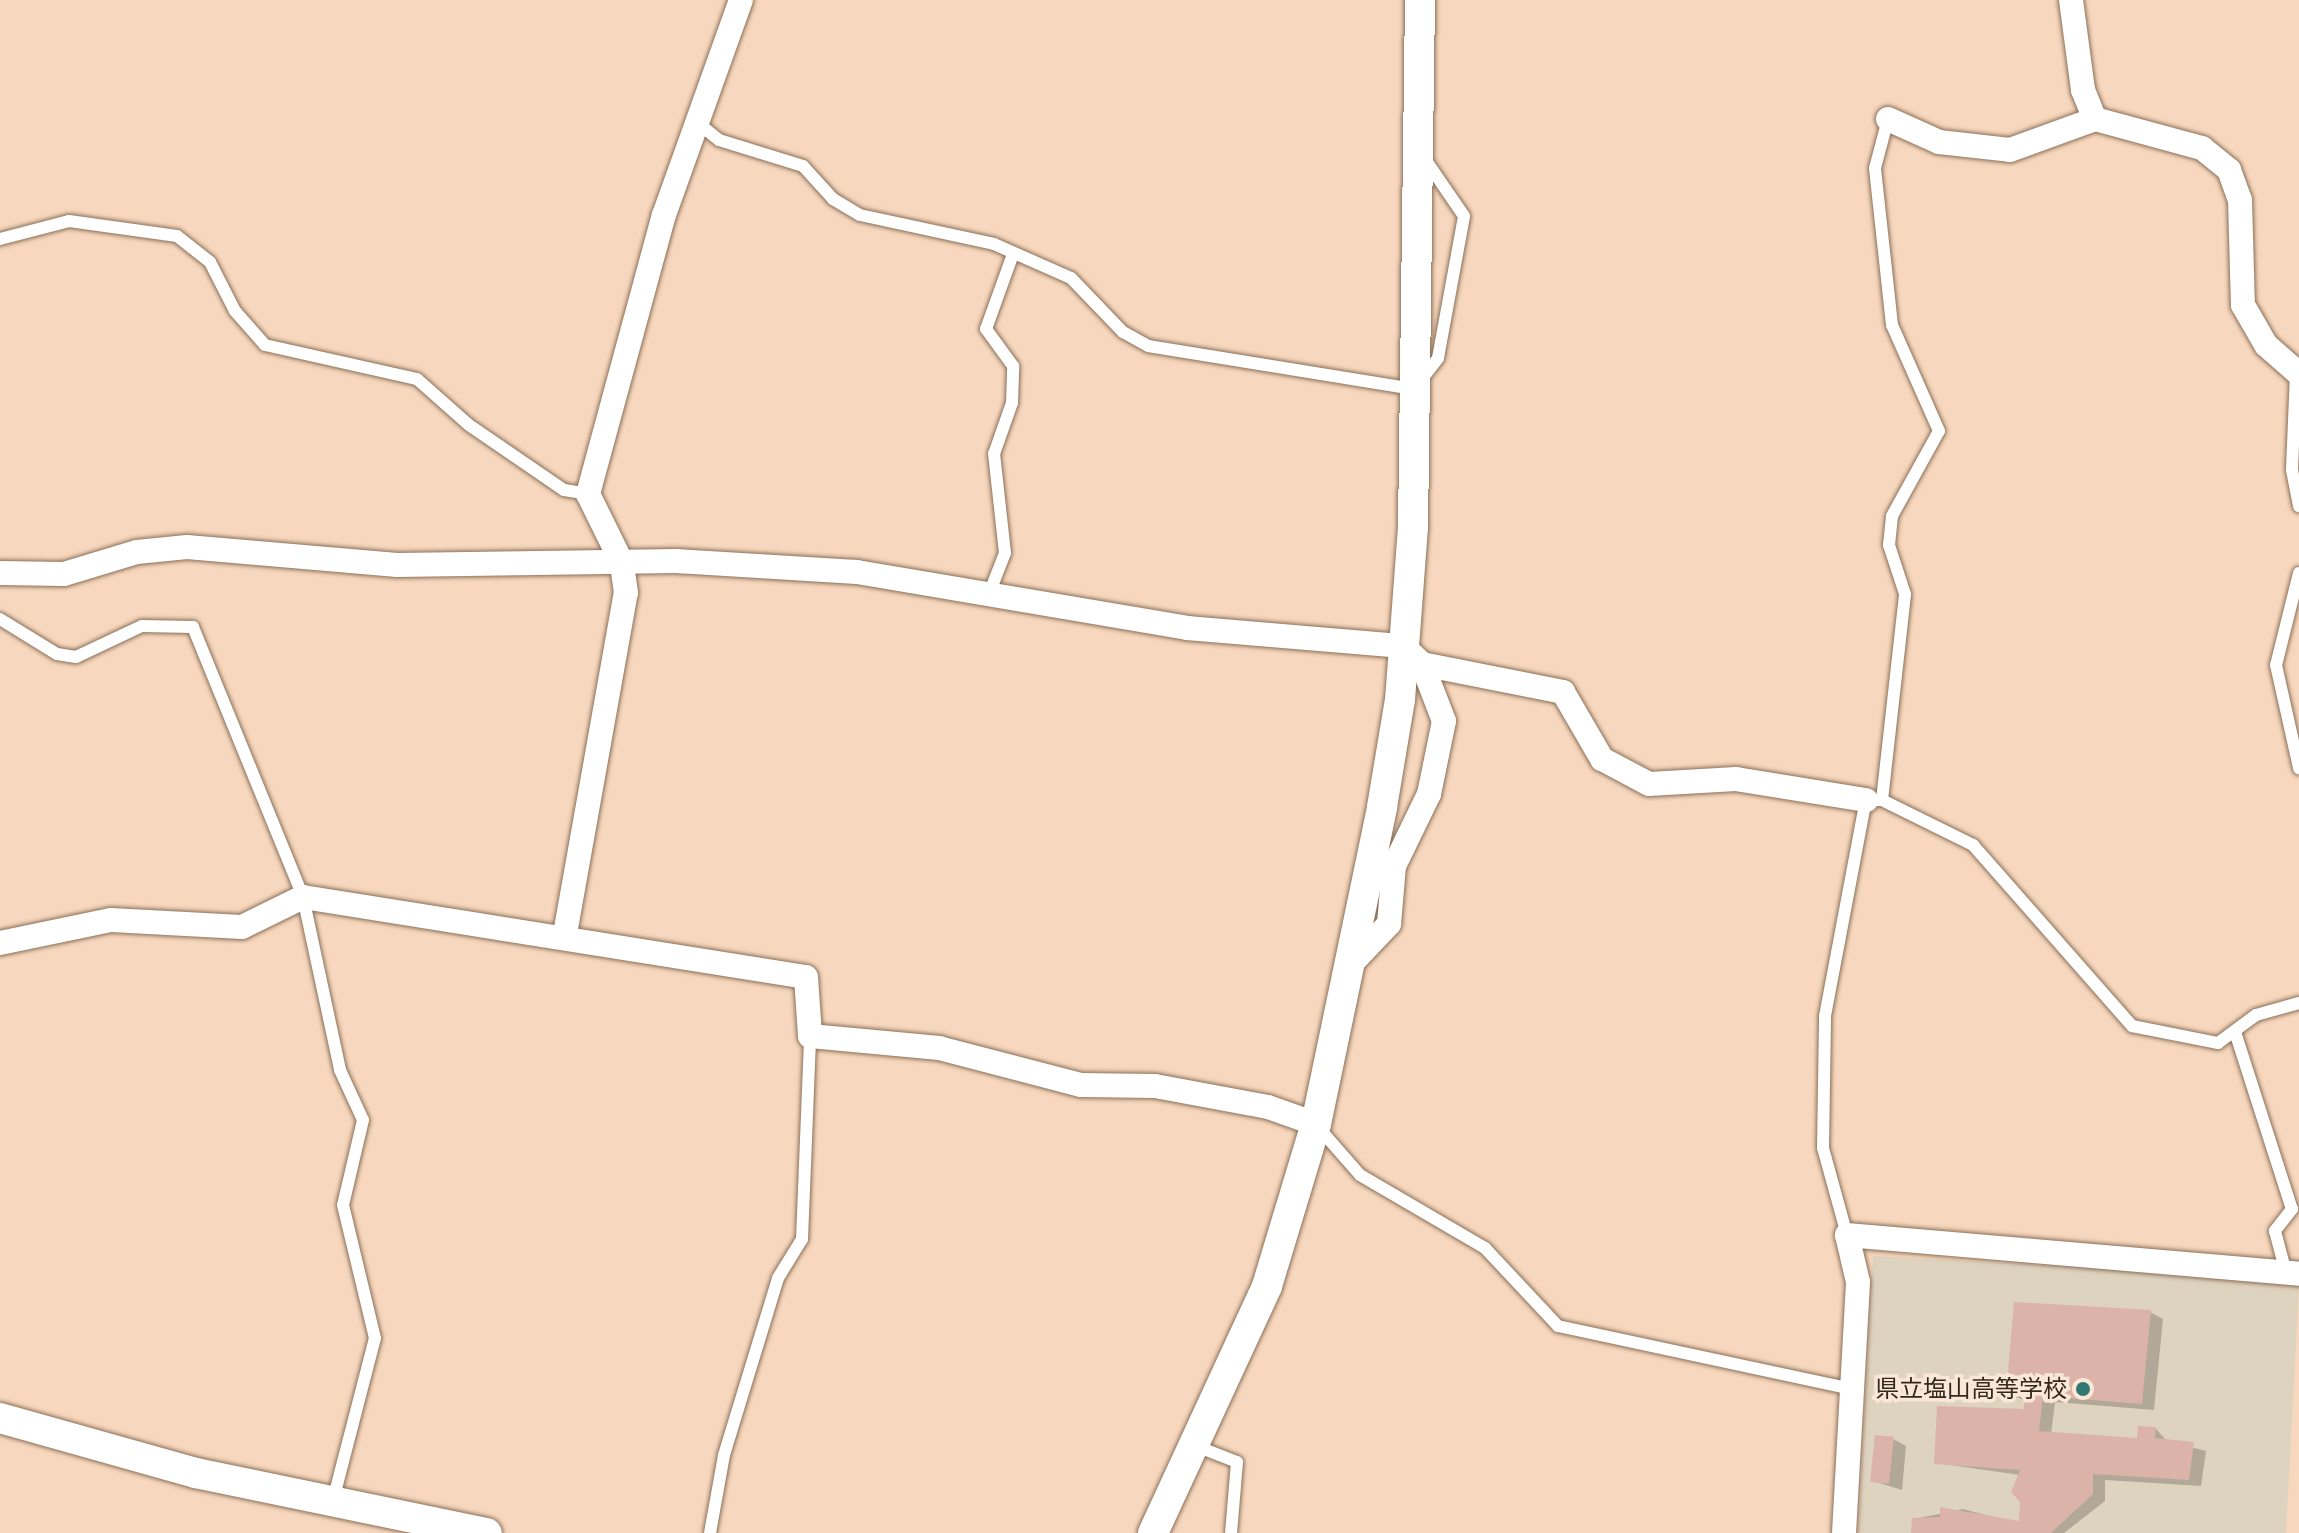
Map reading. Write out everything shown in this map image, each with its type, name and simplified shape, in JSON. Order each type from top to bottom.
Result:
[{"type":"street","points":[[565,934],[626,593],[622,563],[588,494],[664,215],[741,0]]},
{"type":"street","points":[[1153,1533],[1196,1446],[1267,1286],[1316,1124],[1400,700],[1412,655],[1420,0]]},
{"type":"street","points":[[2071,0],[2083,90],[2095,119]]},
{"type":"street","points":[[1888,119],[1939,142],[2010,150],[2095,119],[2202,148],[2229,170],[2240,200],[2243,305],[2266,345],[2298,373]]},
{"type":"street","points":[[0,573],[64,574],[137,552],[187,547],[397,565],[622,563],[857,572],[1187,628],[1412,655],[1563,692],[1602,759],[1649,784],[1736,779],[1874,800]]},
{"type":"street","points":[[1348,967],[1389,924],[1394,866],[1429,794],[1444,721],[1412,655]]},
{"type":"street","points":[[0,943],[111,920],[242,927],[303,897],[565,934],[806,977],[810,1036],[939,1048],[1081,1085],[1155,1086],[1268,1107],[1316,1124]]},
{"type":"street","points":[[1844,1533],[1858,1282],[1847,1235],[2292,1273]]},
{"type":"street","points":[[0,1418],[196,1473],[334,1497],[487,1533]]},
{"type":"lane","points":[[1847,1235],[1823,1148],[1825,1016],[1874,800],[1905,594],[1889,545],[1892,516],[1939,431],[1892,325],[1875,168],[1888,119]]},
{"type":"lane","points":[[698,123],[719,140],[803,166],[833,199],[860,215],[1013,254],[1071,278],[1123,332],[1148,346],[1414,389],[1438,358],[1464,216],[1418,148]]},
{"type":"lane","points":[[0,239],[69,221],[177,236],[210,262],[235,311],[265,345],[417,379],[469,425],[564,490],[588,494]]},
{"type":"lane","points":[[989,594],[1005,553],[994,454],[1012,403],[1013,366],[986,329],[1013,254]]},
{"type":"lane","points":[[2298,373],[2292,470],[2299,506]]},
{"type":"lane","points":[[2299,573],[2276,665],[2299,768]]},
{"type":"lane","points":[[0,619],[57,654],[76,657],[142,626],[193,627],[303,897],[340,1070],[363,1120],[343,1205],[375,1338],[334,1497]]},
{"type":"lane","points":[[1874,800],[1973,845],[2132,1026],[2191,1042],[2236,1035],[2256,1015],[2299,1003]]},
{"type":"lane","points":[[2236,1035],[2292,1209],[2275,1231],[2292,1273]]},
{"type":"lane","points":[[710,1533],[724,1455],[778,1278],[802,1239],[810,1036]]},
{"type":"lane","points":[[1316,1124],[1360,1175],[1485,1248],[1558,1326],[1852,1389]]},
{"type":"lane","points":[[1196,1446],[1237,1462],[1231,1533]]},
{"type":"shaded area","name":"県立塩山高等学校","points":[[1873,1256],[2299,1278],[2286,1533],[1859,1533]]},
{"type":"building","points":[[2014,1302],[2151,1310],[2142,1404],[2043,1396],[2039,1431],[2137,1438],[2138,1426],[2156,1427],[2155,1438],[2194,1442],[2189,1480],[2093,1474],[2093,1494],[2051,1533],[1911,1533],[1912,1518],[1940,1517],[1940,1507],[2019,1521],[2020,1502],[2011,1492],[2020,1470],[1934,1464],[1937,1406],[2024,1409],[2024,1395],[2006,1395]]},
{"type":"building","points":[[1875,1435],[1894,1437],[1889,1484],[1870,1482]]},
{"type":"place","name":"県立塩山高等学校","points":[[2083,1389]]}]
